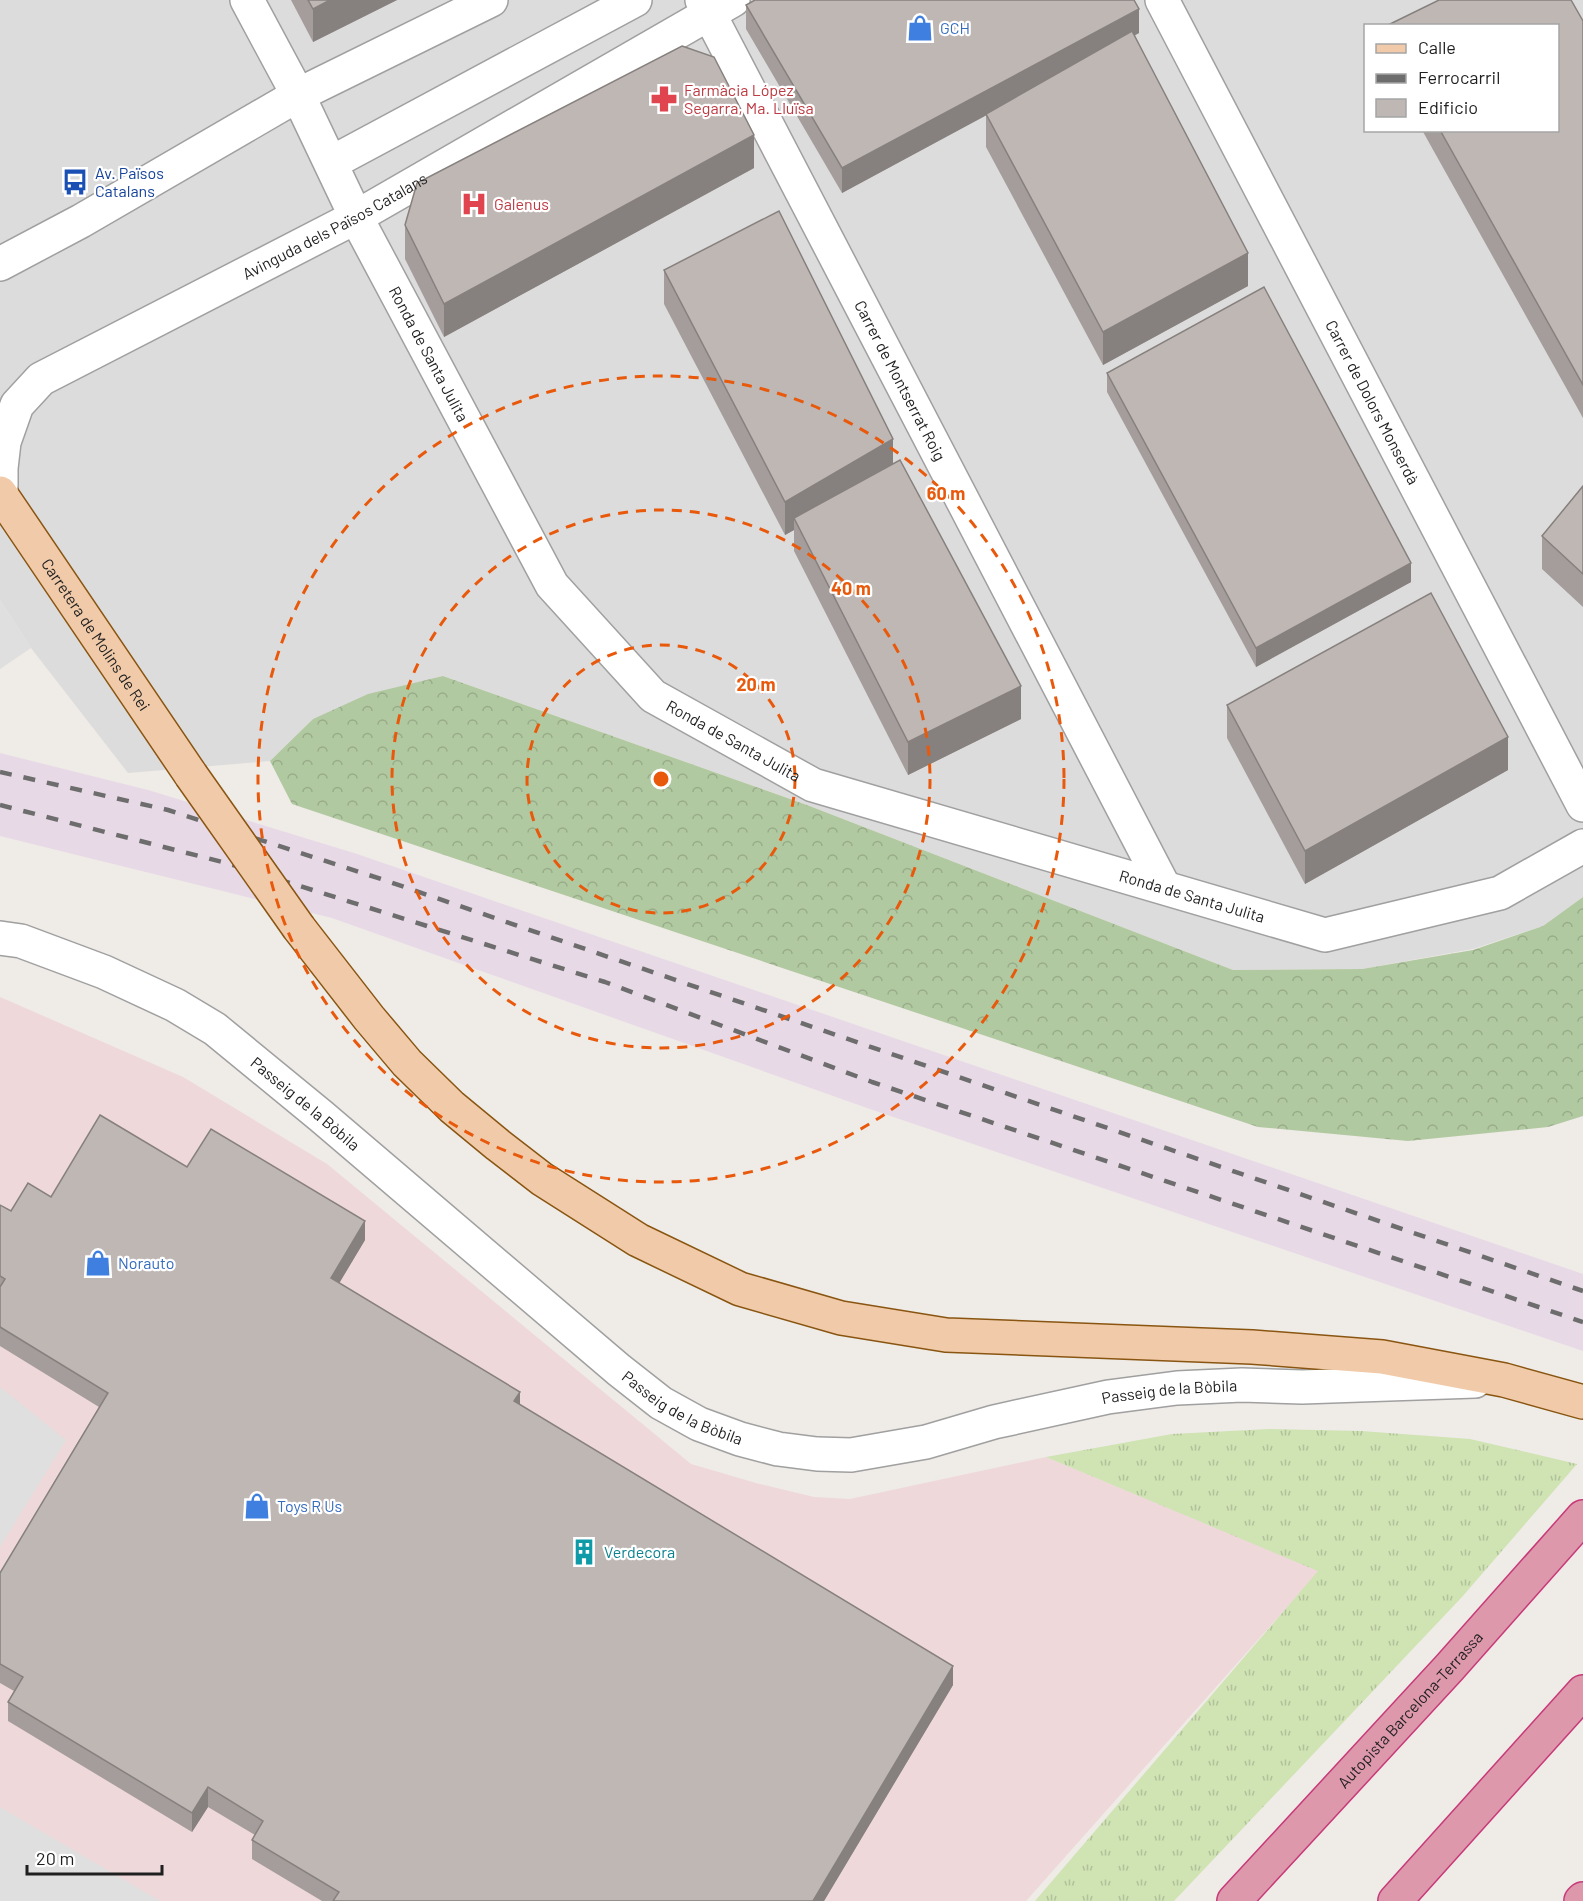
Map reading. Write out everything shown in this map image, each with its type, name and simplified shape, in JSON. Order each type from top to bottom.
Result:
[{"type":"highway","name":"Autopista Barcelona-Terrassa","points":[[1234,1901],[1449,1668],[1583,1517]]},
{"type":"highway","points":[[1395,1901],[1583,1692]]},
{"type":"main road","name":"Carretera de Molins de Rei","points":[[1,494],[191,775],[299,928],[407,1063],[452,1107],[542,1179],[638,1240],[740,1288],[841,1318],[946,1335],[1252,1347],[1382,1357],[1504,1380],[1583,1402]]},
{"type":"street","name":"Ronda de Santa Julita","points":[[247,0],[298,95],[356,217],[552,585],[653,696],[813,784],[1325,935],[1500,893],[1583,846]]},
{"type":"street","points":[[0,264],[81,221],[298,95],[491,0]]},
{"type":"street","points":[[330,162],[635,0]]},
{"type":"street","name":"Carrer de Dolors Monserdà","points":[[1162,0],[1583,805]]},
{"type":"street","name":"Avinguda dels Països Catalans","points":[[1,494],[4,442],[17,405],[41,379],[356,217],[715,4]]},
{"type":"street","name":"Carrer de Montserrat Roig","points":[[715,4],[1164,887]]},
{"type":"street","name":"Passeig de la Bòbila","points":[[0,938],[21,941],[104,972],[175,1005],[215,1029],[661,1403],[699,1424],[740,1439],[778,1449],[851,1455],[926,1442],[994,1422],[1108,1397],[1177,1388],[1242,1385],[1302,1387],[1504,1380]]},
{"type":"shaded area","points":[[0,0],[1583,0],[1583,897],[1543,926],[1473,949],[1362,969],[1233,970],[807,805],[443,676],[313,719],[270,761],[128,773],[31,648],[0,600]]},
{"type":"shaded area","points":[[0,600],[31,648],[0,669]]},
{"type":"shaded area","points":[[0,753],[148,790],[354,853],[1583,1274],[1583,1351],[870,1109],[332,918],[0,836]]},
{"type":"shaded area","points":[[0,997],[183,1077],[327,1164],[691,1464],[814,1497],[850,1499],[1046,1457],[1319,1571],[1026,1901],[0,1901]]},
{"type":"shaded area","points":[[0,1387],[66,1440],[0,1547]]},
{"type":"shaded area","points":[[0,1807],[160,1901],[0,1901]]},
{"type":"green space","points":[[443,676],[807,805],[1233,970],[1362,969],[1473,950],[1543,926],[1583,897],[1583,1116],[1548,1127],[1408,1141],[1258,1127],[292,804],[270,761],[313,719],[368,694]]},
{"type":"green space","points":[[1269,1429],[1361,1431],[1470,1439],[1577,1464],[1462,1597],[1174,1901],[1035,1901],[1318,1571],[1046,1457],[1172,1434]]},
{"type":"building","points":[[308,0],[330,0],[313,9]]},
{"type":"building","points":[[755,0],[1134,0],[1139,9],[842,168],[746,5]]},
{"type":"building","points":[[1439,0],[1571,0],[1583,21],[1583,385],[1441,132],[1559,132],[1559,24],[1390,24]]},
{"type":"building","points":[[1132,31],[1248,253],[1103,332],[986,114]]},
{"type":"building","points":[[682,46],[714,57],[754,135],[444,304],[405,225],[417,183]]},
{"type":"building","points":[[779,211],[893,439],[785,502],[664,270]]},
{"type":"building","points":[[1264,287],[1411,563],[1256,648],[1107,373]]},
{"type":"building","points":[[900,460],[1021,686],[908,742],[794,518]]},
{"type":"building","points":[[1583,486],[1583,574],[1542,536]]},
{"type":"building","points":[[1431,593],[1508,737],[1305,851],[1227,705]]},
{"type":"building","points":[[100,1115],[187,1167],[211,1129],[365,1221],[331,1278],[520,1392],[514,1401],[953,1666],[813,1901],[333,1901],[339,1892],[252,1840],[263,1821],[208,1787],[192,1813],[8,1702],[23,1677],[0,1664],[0,1573],[108,1393],[0,1327],[0,1287],[5,1279],[0,1276],[0,1205],[11,1211],[28,1183],[51,1197]]},
{"type":"railway","points":[[0,772],[168,810],[381,879],[1583,1291]]},
{"type":"railway","points":[[0,805],[230,864],[605,982],[872,1082],[1583,1322]]},
{"type":"place","name":"GCH","points":[[920,28]]},
{"type":"place","name":"Farmàcia López Segarra, Ma. Lluïsa","points":[[664,99]]},
{"type":"place","name":"Av. Països Catalans","points":[[75,182]]},
{"type":"place","name":"Galenus","points":[[474,204]]},
{"type":"place","name":"Norauto","points":[[98,1263]]},
{"type":"place","name":"Toys R Us","points":[[257,1506]]},
{"type":"place","name":"Verdecora","points":[[584,1552]]}]
